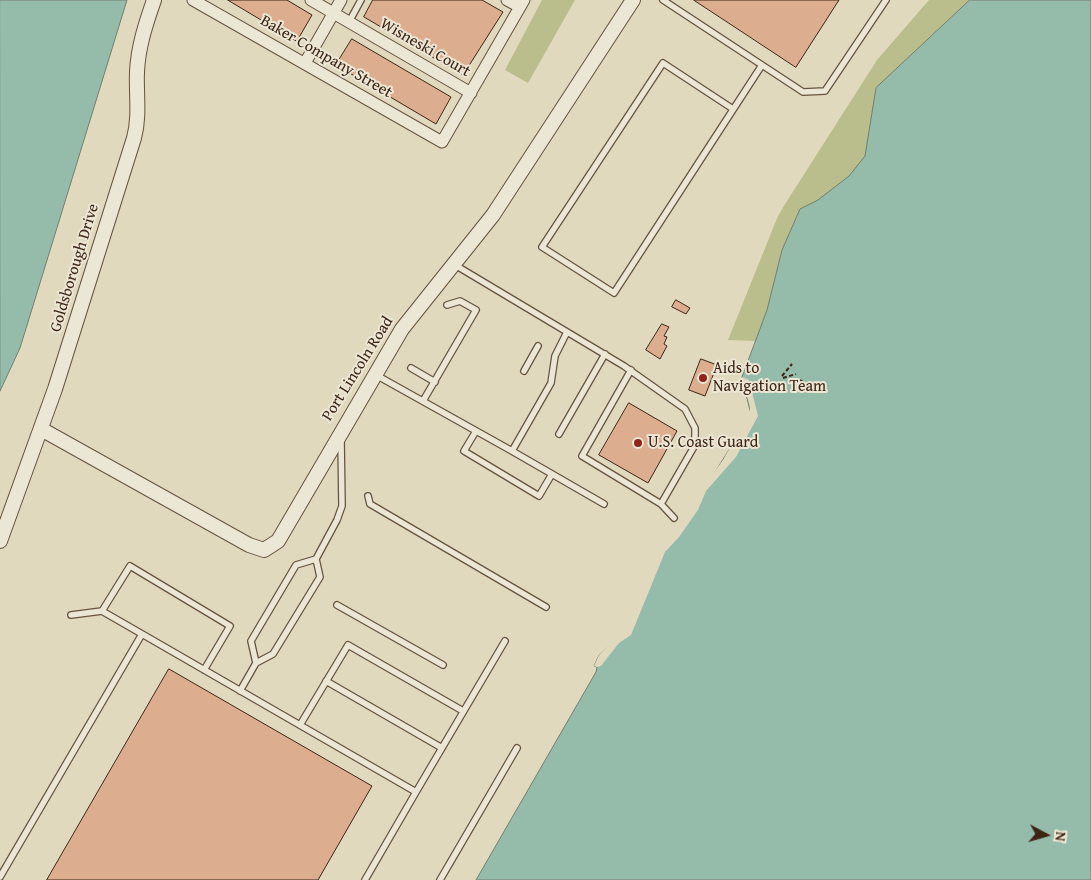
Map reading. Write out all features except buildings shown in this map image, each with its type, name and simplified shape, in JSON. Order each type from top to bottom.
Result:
[{"type":"street","name":"Goldsborough Drive","points":[[0,541],[41,429],[136,130],[139,53],[154,0]]},
{"type":"street","name":"Wisneski Court","points":[[311,0],[470,93]]},
{"type":"street","points":[[305,63],[342,0]]},
{"type":"street","points":[[470,93],[522,4],[507,0]]},
{"type":"street","name":"Port Lincoln Road","points":[[41,429],[249,545],[264,550],[278,540],[402,329],[494,216],[633,0]]},
{"type":"street","name":"Baker Company Street","points":[[201,2],[442,142],[470,93]]},
{"type":"lane","points":[[349,22],[361,0]]},
{"type":"lane","points":[[666,1],[803,92],[825,91],[886,0]]},
{"type":"lane","points":[[733,109],[663,63],[542,247],[614,293],[762,65]]},
{"type":"lane","points":[[455,265],[631,370],[685,409],[695,428],[696,445],[661,504]]},
{"type":"lane","points":[[424,401],[476,310],[460,300],[448,305]]},
{"type":"lane","points":[[512,451],[551,383],[555,356],[567,332]]},
{"type":"lane","points":[[524,370],[538,346]]},
{"type":"lane","points":[[559,434],[605,354]]},
{"type":"lane","points":[[411,368],[435,382]]},
{"type":"lane","points":[[631,370],[582,456],[661,504],[674,518]]},
{"type":"lane","points":[[374,374],[604,504]]},
{"type":"lane","points":[[240,691],[256,663],[273,654],[320,577],[316,559],[338,520],[342,506],[341,430]]},
{"type":"lane","points":[[476,430],[464,452],[539,496],[552,474]]},
{"type":"lane","points":[[368,496],[370,504],[546,607]]},
{"type":"lane","points":[[256,663],[251,641],[296,565],[316,559]]},
{"type":"lane","points":[[102,611],[130,566],[230,626],[204,670]]},
{"type":"lane","points":[[337,606],[443,665]]},
{"type":"lane","points":[[72,615],[102,611],[416,792]]},
{"type":"lane","points":[[0,877],[142,634]]},
{"type":"lane","points":[[365,880],[505,641]]},
{"type":"lane","points":[[300,725],[348,645],[463,711]]},
{"type":"lane","points":[[326,681],[442,748]]},
{"type":"lane","points":[[440,880],[517,748]]},
{"type":"path","points":[[792,364],[783,377],[796,374]]},
{"type":"path","points":[[800,380],[804,383]]},
{"type":"shaded area","points":[[0,0],[127,0],[20,348],[0,391]]},
{"type":"shaded area","points":[[542,0],[575,0],[528,83],[505,70]]},
{"type":"shaded area","points":[[929,0],[1035,0],[758,416],[742,377],[756,341],[728,340],[778,216],[877,60]]},
{"type":"shaded area","points":[[970,0],[1091,0],[1091,880],[476,880],[596,672],[597,667],[594,666],[599,655],[623,633],[648,578],[751,415],[742,377],[767,310],[782,250],[800,209],[818,200],[849,176],[865,156],[876,88]]},
{"type":"pier","points":[[742,377],[749,380],[758,416],[736,457],[706,491],[698,510],[679,537],[665,552],[631,635],[619,643],[601,666],[594,666],[599,655],[621,632],[654,561],[682,516],[723,460],[749,414],[750,407]]},
{"type":"place","name":"Aids to Navigation Team","points":[[703,378]]},
{"type":"place","name":"U.S. Coast Guard","points":[[638,443]]}]
